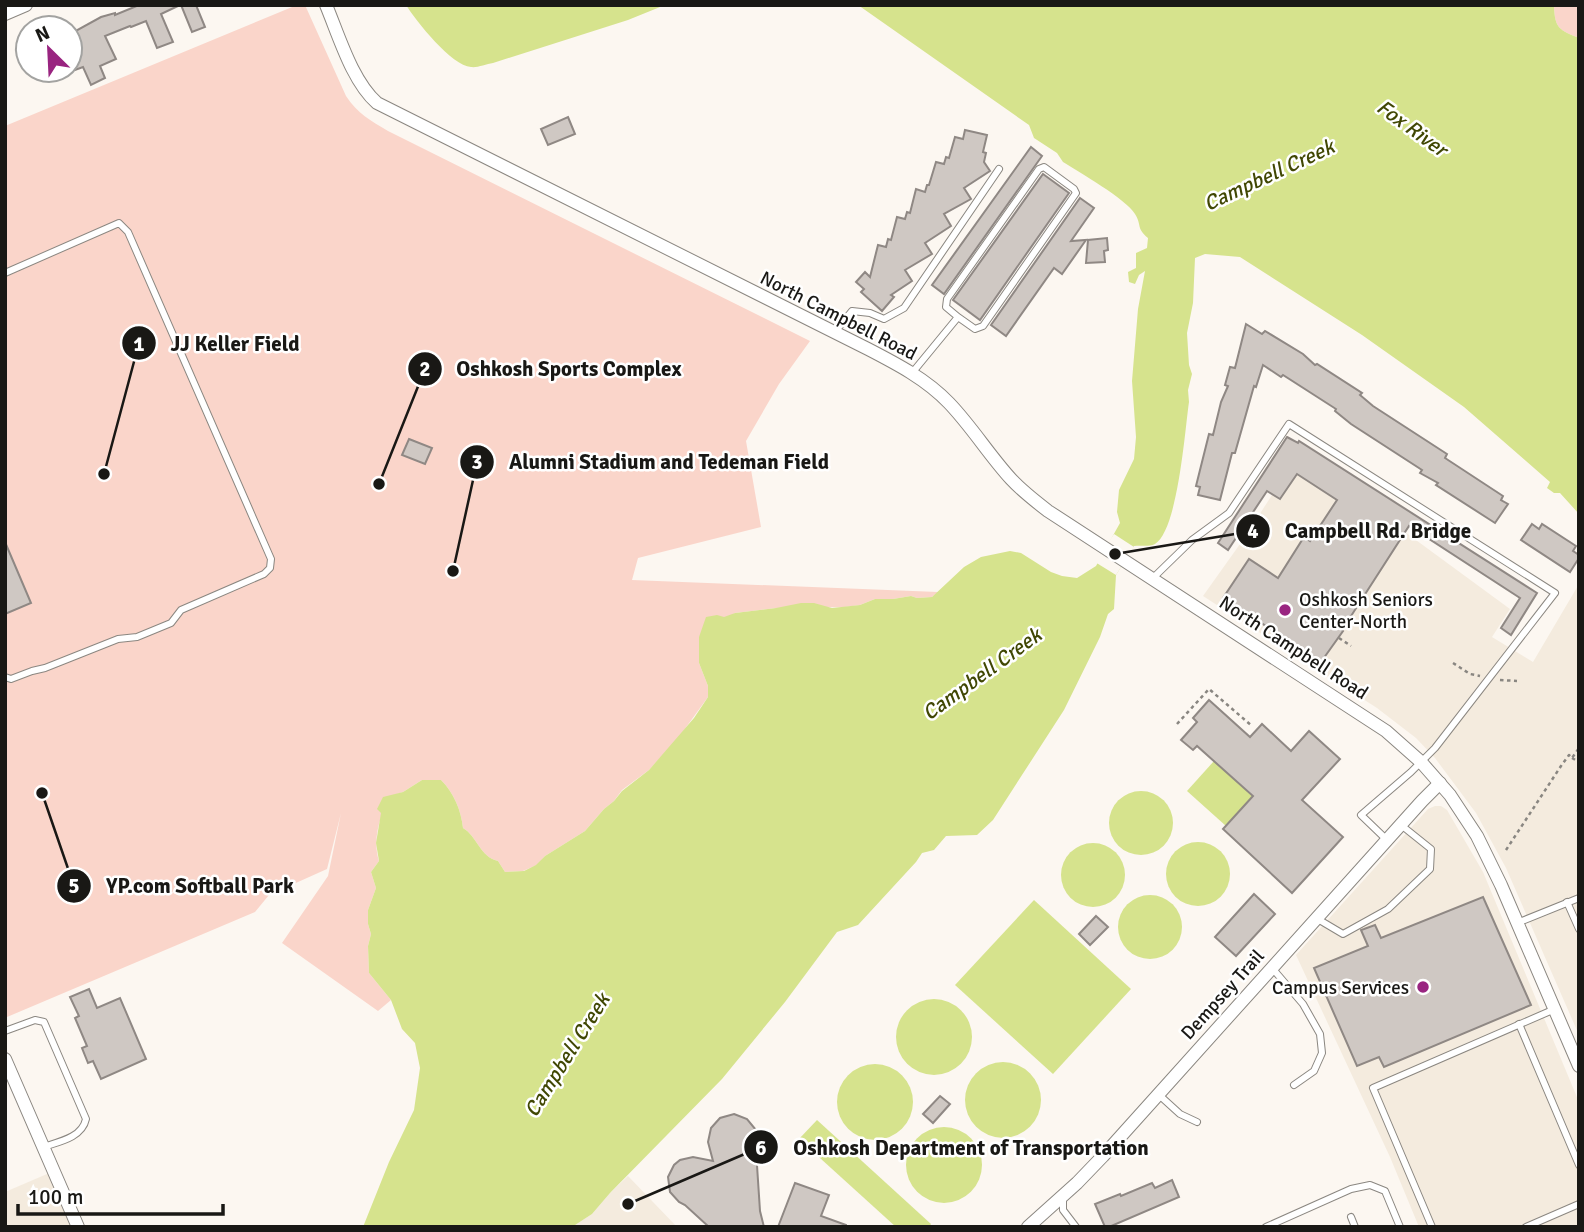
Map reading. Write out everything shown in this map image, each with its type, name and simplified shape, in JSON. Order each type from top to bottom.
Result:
[{"type":"street","points":[[7,10],[26,5]]},
{"type":"street","name":"North Campbell Road","points":[[326,5],[354,71],[366,92],[377,103],[898,364],[939,393],[998,465],[1048,511],[1387,731],[1440,783],[1477,836],[1577,1059]]},
{"type":"street","name":"Dempsey Trail","points":[[1028,1227],[1103,1156],[1440,783]]},
{"type":"street","points":[[5,1059],[78,1227]]},
{"type":"lane","points":[[1044,167],[1076,193],[983,326],[975,329],[958,317],[946,307],[947,299],[1039,169],[1044,167]]},
{"type":"lane","points":[[834,333],[852,312],[870,313],[884,319],[904,307],[999,169]]},
{"type":"lane","points":[[5,273],[119,223],[128,232],[271,559],[270,568],[264,574],[181,610],[171,623],[137,637],[118,639],[11,679],[5,677]]},
{"type":"lane","points":[[912,373],[958,317]]},
{"type":"lane","points":[[1153,579],[1192,540],[1229,513],[1289,424],[1555,593],[1435,748],[1361,815],[1387,840]]},
{"type":"lane","points":[[1316,918],[1343,934],[1388,909],[1430,869],[1431,849],[1401,825]]},
{"type":"lane","points":[[1517,923],[1579,898]]},
{"type":"lane","points":[[1567,902],[1579,929]]},
{"type":"lane","points":[[1272,968],[1303,1004],[1320,1034],[1322,1054],[1314,1071],[1294,1085]]},
{"type":"lane","points":[[1432,1227],[1373,1088],[1555,1009]]},
{"type":"lane","points":[[5,1031],[35,1020],[44,1023],[86,1119],[84,1126],[77,1133],[43,1147]]},
{"type":"lane","points":[[1519,1024],[1579,1165]]},
{"type":"lane","points":[[1158,1094],[1180,1114],[1197,1122]]},
{"type":"lane","points":[[1266,1227],[1351,1189],[1370,1185],[1385,1191],[1400,1227]]},
{"type":"lane","points":[[1063,1196],[1063,1210],[1076,1227]]},
{"type":"lane","points":[[1526,1227],[1579,1204]]},
{"type":"lane","points":[[1351,1217],[1355,1227]]},
{"type":"path","points":[[1339,638],[1351,646]]},
{"type":"path","points":[[1177,724],[1209,689],[1252,726]]},
{"type":"path","points":[[1237,725],[1244,719]]},
{"type":"path","points":[[1572,758],[1579,748]]},
{"type":"path","points":[[1506,850],[1569,755],[1579,762]]},
{"type":"shaded area","points":[[297,5],[305,5],[346,96],[370,120],[810,341],[779,384],[746,441],[761,527],[638,558],[632,580],[938,592],[932,597],[875,599],[845,607],[776,608],[735,613],[699,637],[699,663],[708,686],[708,697],[679,737],[649,770],[622,790],[585,831],[545,856],[537,865],[523,871],[505,872],[498,861],[483,851],[463,828],[456,802],[441,780],[422,780],[391,796],[378,827],[376,844],[379,861],[371,872],[376,888],[368,910],[371,934],[368,946],[369,973],[391,1000],[378,1011],[282,943],[328,876],[341,813],[327,869],[269,895],[255,912],[7,1017],[5,126]]},
{"type":"shaded area","points":[[1549,5],[1579,5],[1579,38],[1559,27],[1554,7]]},
{"type":"shaded area","points":[[1295,459],[1405,532],[1510,609],[1492,637],[1533,662],[1579,584],[1579,1035],[1506,868],[1476,813],[1435,758],[1416,738],[1377,708],[1203,596]]},
{"type":"shaded area","points":[[1435,806],[1447,810],[1483,872],[1579,1102],[1579,1227],[1419,1227],[1390,1157],[1296,955],[1428,809]]},
{"type":"shaded area","points":[[54,1171],[78,1227],[5,1227],[5,1192]]},
{"type":"shaded area","points":[[628,1176],[677,1227],[572,1227],[592,1214]]},
{"type":"water","points":[[406,5],[665,5],[628,20],[473,67],[463,65],[445,51]]},
{"type":"water","points":[[858,5],[1554,7],[1559,27],[1579,38],[1579,514],[1560,493],[1554,493],[1547,488],[1550,482],[1464,407],[1362,335],[1240,257],[1205,254],[1195,258],[1193,303],[1187,333],[1192,374],[1179,478],[1169,520],[1163,535],[1155,544],[1134,546],[1116,575],[1114,609],[1108,614],[1100,637],[1064,710],[993,820],[977,835],[946,836],[934,850],[922,853],[858,925],[837,932],[785,1002],[722,1079],[592,1214],[572,1227],[363,1227],[389,1162],[414,1110],[420,1068],[415,1043],[402,1029],[391,1000],[369,973],[368,946],[371,934],[368,910],[376,888],[371,872],[379,861],[376,843],[381,813],[377,809],[383,797],[403,792],[422,780],[441,780],[456,802],[463,828],[483,851],[498,861],[505,872],[524,871],[585,831],[622,791],[649,770],[694,718],[708,697],[708,686],[699,663],[699,637],[706,617],[724,617],[801,603],[832,608],[860,605],[875,599],[932,597],[964,567],[981,557],[1010,551],[1021,553],[1051,572],[1077,578],[1096,566],[1120,523],[1117,512],[1119,490],[1134,459],[1136,437],[1132,381],[1138,309],[1145,271],[1139,275],[1135,284],[1129,282],[1128,272],[1136,268],[1136,253],[1147,248],[1148,238],[1130,208],[1102,186],[1063,162],[1057,153],[1034,138],[1029,125]]},
{"type":"water","points":[[1214,761],[1253,796],[1226,826],[1187,791]]},
{"type":"water","points":[[1141,791],[1153,793],[1164,800],[1171,811],[1171,835],[1164,846],[1153,853],[1141,855],[1129,853],[1118,846],[1111,835],[1109,823],[1111,811],[1118,800],[1129,793]]},
{"type":"water","points":[[1192,842],[1204,842],[1221,851],[1228,862],[1228,886],[1221,897],[1204,906],[1192,906],[1180,901],[1171,892],[1166,880],[1166,868],[1171,856],[1180,847]]},
{"type":"water","points":[[1093,843],[1105,845],[1116,852],[1123,863],[1123,887],[1116,898],[1105,905],[1093,907],[1081,905],[1070,898],[1063,887],[1061,875],[1063,863],[1070,852],[1081,845]]},
{"type":"water","points":[[1150,895],[1162,897],[1173,904],[1180,915],[1180,939],[1173,950],[1162,957],[1150,959],[1138,957],[1127,950],[1120,939],[1118,927],[1120,915],[1127,904],[1138,897]]},
{"type":"water","points":[[1034,900],[1131,989],[1053,1074],[955,985]]},
{"type":"water","points":[[934,999],[948,1002],[961,1010],[969,1023],[972,1037],[969,1051],[961,1064],[948,1072],[934,1075],[920,1072],[907,1064],[899,1051],[896,1037],[899,1023],[907,1010],[920,1002]]},
{"type":"water","points":[[1003,1062],[1017,1065],[1030,1073],[1038,1086],[1041,1100],[1038,1114],[1030,1127],[1017,1135],[1003,1138],[989,1135],[976,1127],[968,1114],[965,1100],[968,1086],[976,1073],[989,1065]]},
{"type":"water","points":[[875,1064],[889,1067],[902,1075],[910,1088],[913,1102],[910,1116],[902,1129],[889,1137],[875,1140],[861,1137],[848,1129],[840,1116],[837,1102],[840,1088],[848,1075],[861,1067]]},
{"type":"water","points":[[817,1120],[931,1224],[929,1227],[896,1227],[799,1139]]},
{"type":"water","points":[[944,1127],[958,1130],[971,1138],[979,1151],[982,1165],[979,1179],[971,1192],[958,1200],[944,1203],[930,1200],[917,1192],[909,1179],[906,1165],[909,1151],[917,1138],[930,1130]]},
{"type":"pier","points":[[1114,534],[1134,547],[1116,575],[1095,562]]},
{"type":"building","points":[[139,5],[180,5],[161,14],[173,42],[157,48],[146,21],[105,36],[116,59],[100,66],[105,78],[91,85],[84,69],[84,26],[101,17],[115,15]]},
{"type":"building","points":[[181,5],[196,5],[205,27],[192,32]]},
{"type":"building","points":[[568,117],[575,134],[548,145],[541,129]]},
{"type":"building","points":[[965,130],[987,135],[983,152],[986,153],[984,162],[990,171],[964,188],[971,199],[944,214],[951,226],[925,243],[932,254],[905,270],[912,281],[891,295],[894,297],[882,311],[861,292],[864,289],[856,282],[865,272],[870,277],[878,245],[886,247],[888,239],[891,240],[897,217],[905,219],[907,212],[910,213],[916,189],[925,192],[936,162],[944,164],[946,157],[949,158],[955,137],[963,139]]},
{"type":"building","points":[[1031,147],[1042,156],[944,294],[932,285]]},
{"type":"building","points":[[1043,174],[1069,193],[980,320],[953,300]]},
{"type":"building","points":[[1080,198],[1094,208],[1071,241],[1086,240],[1062,274],[1054,268],[1006,336],[991,325]]},
{"type":"building","points":[[1107,238],[1105,262],[1086,263],[1088,240]]},
{"type":"building","points":[[1246,324],[1262,334],[1265,331],[1362,393],[1360,395],[1373,406],[1447,454],[1445,458],[1503,496],[1501,500],[1508,504],[1495,523],[1436,485],[1438,483],[1420,473],[1422,470],[1351,424],[1335,411],[1336,409],[1263,365],[1256,387],[1254,386],[1235,453],[1232,453],[1220,500],[1198,495],[1200,487],[1196,486],[1209,434],[1213,435],[1228,386],[1225,385],[1230,367],[1235,368]]},
{"type":"building","points":[[1287,437],[1298,443],[1299,441],[1537,593],[1511,635],[1501,628],[1520,598],[1409,526],[1321,662],[1223,598],[1249,559],[1278,578],[1304,537],[1310,541],[1337,500],[1297,474],[1280,499],[1267,491],[1228,550],[1218,543]]},
{"type":"building","points":[[409,439],[432,448],[425,464],[402,455]]},
{"type":"building","points":[[1532,524],[1539,529],[1542,524],[1576,546],[1573,551],[1579,558],[1570,572],[1521,540]]},
{"type":"building","points":[[5,542],[31,603],[5,614]]},
{"type":"building","points":[[1209,700],[1250,737],[1262,724],[1291,751],[1309,731],[1340,759],[1302,800],[1343,837],[1292,893],[1223,829],[1253,796],[1197,746],[1193,750],[1181,740],[1197,722],[1193,718]]},
{"type":"building","points":[[1254,894],[1275,914],[1236,956],[1215,937]]},
{"type":"building","name":"Campus Services","points":[[1483,897],[1531,1005],[1384,1067],[1379,1057],[1357,1066],[1314,968],[1368,946],[1361,930],[1375,925],[1381,938]]},
{"type":"building","points":[[1096,916],[1108,927],[1090,945],[1079,934]]},
{"type":"building","points":[[89,989],[97,1008],[120,998],[146,1059],[101,1079],[93,1061],[88,1063],[82,1048],[87,1046],[75,1018],[79,1016],[70,997]]},
{"type":"building","points":[[940,1096],[950,1104],[933,1123],[923,1114]]},
{"type":"building","points":[[734,1114],[747,1119],[758,1136],[756,1150],[760,1211],[764,1227],[709,1227],[670,1192],[668,1177],[674,1165],[680,1160],[693,1157],[713,1161],[708,1142],[711,1128],[720,1118]]},
{"type":"building","points":[[1172,1180],[1179,1197],[1105,1227],[1095,1204],[1152,1183],[1155,1188]]},
{"type":"building","points":[[795,1183],[829,1195],[821,1216],[846,1227],[778,1227]]},
{"type":"place","name":"JJ Keller Field","points":[[104,474]]},
{"type":"place","name":"Oshkosh Sports Complex","points":[[379,484]]},
{"type":"place","name":"Campbell Rd. Bridge","points":[[1115,554]]},
{"type":"place","name":"Alumni Stadium and Tedeman Field","points":[[453,571]]},
{"type":"place","name":"Oshkosh Seniors Center-North","points":[[1285,610]]},
{"type":"place","name":"YP.com Softball Park","points":[[42,793]]},
{"type":"place","name":"Campus Services","points":[[1423,987]]},
{"type":"place","name":"Oshkosh Department of Transportation","points":[[628,1204]]},
{"type":"water label","name":"Fox River","points":[[1412,128]]},
{"type":"water label","name":"Campbell Creek","points":[[1269,175]]},
{"type":"water label","name":"Campbell Creek","points":[[982,674]]},
{"type":"water label","name":"Campbell Creek","points":[[567,1055]]}]
